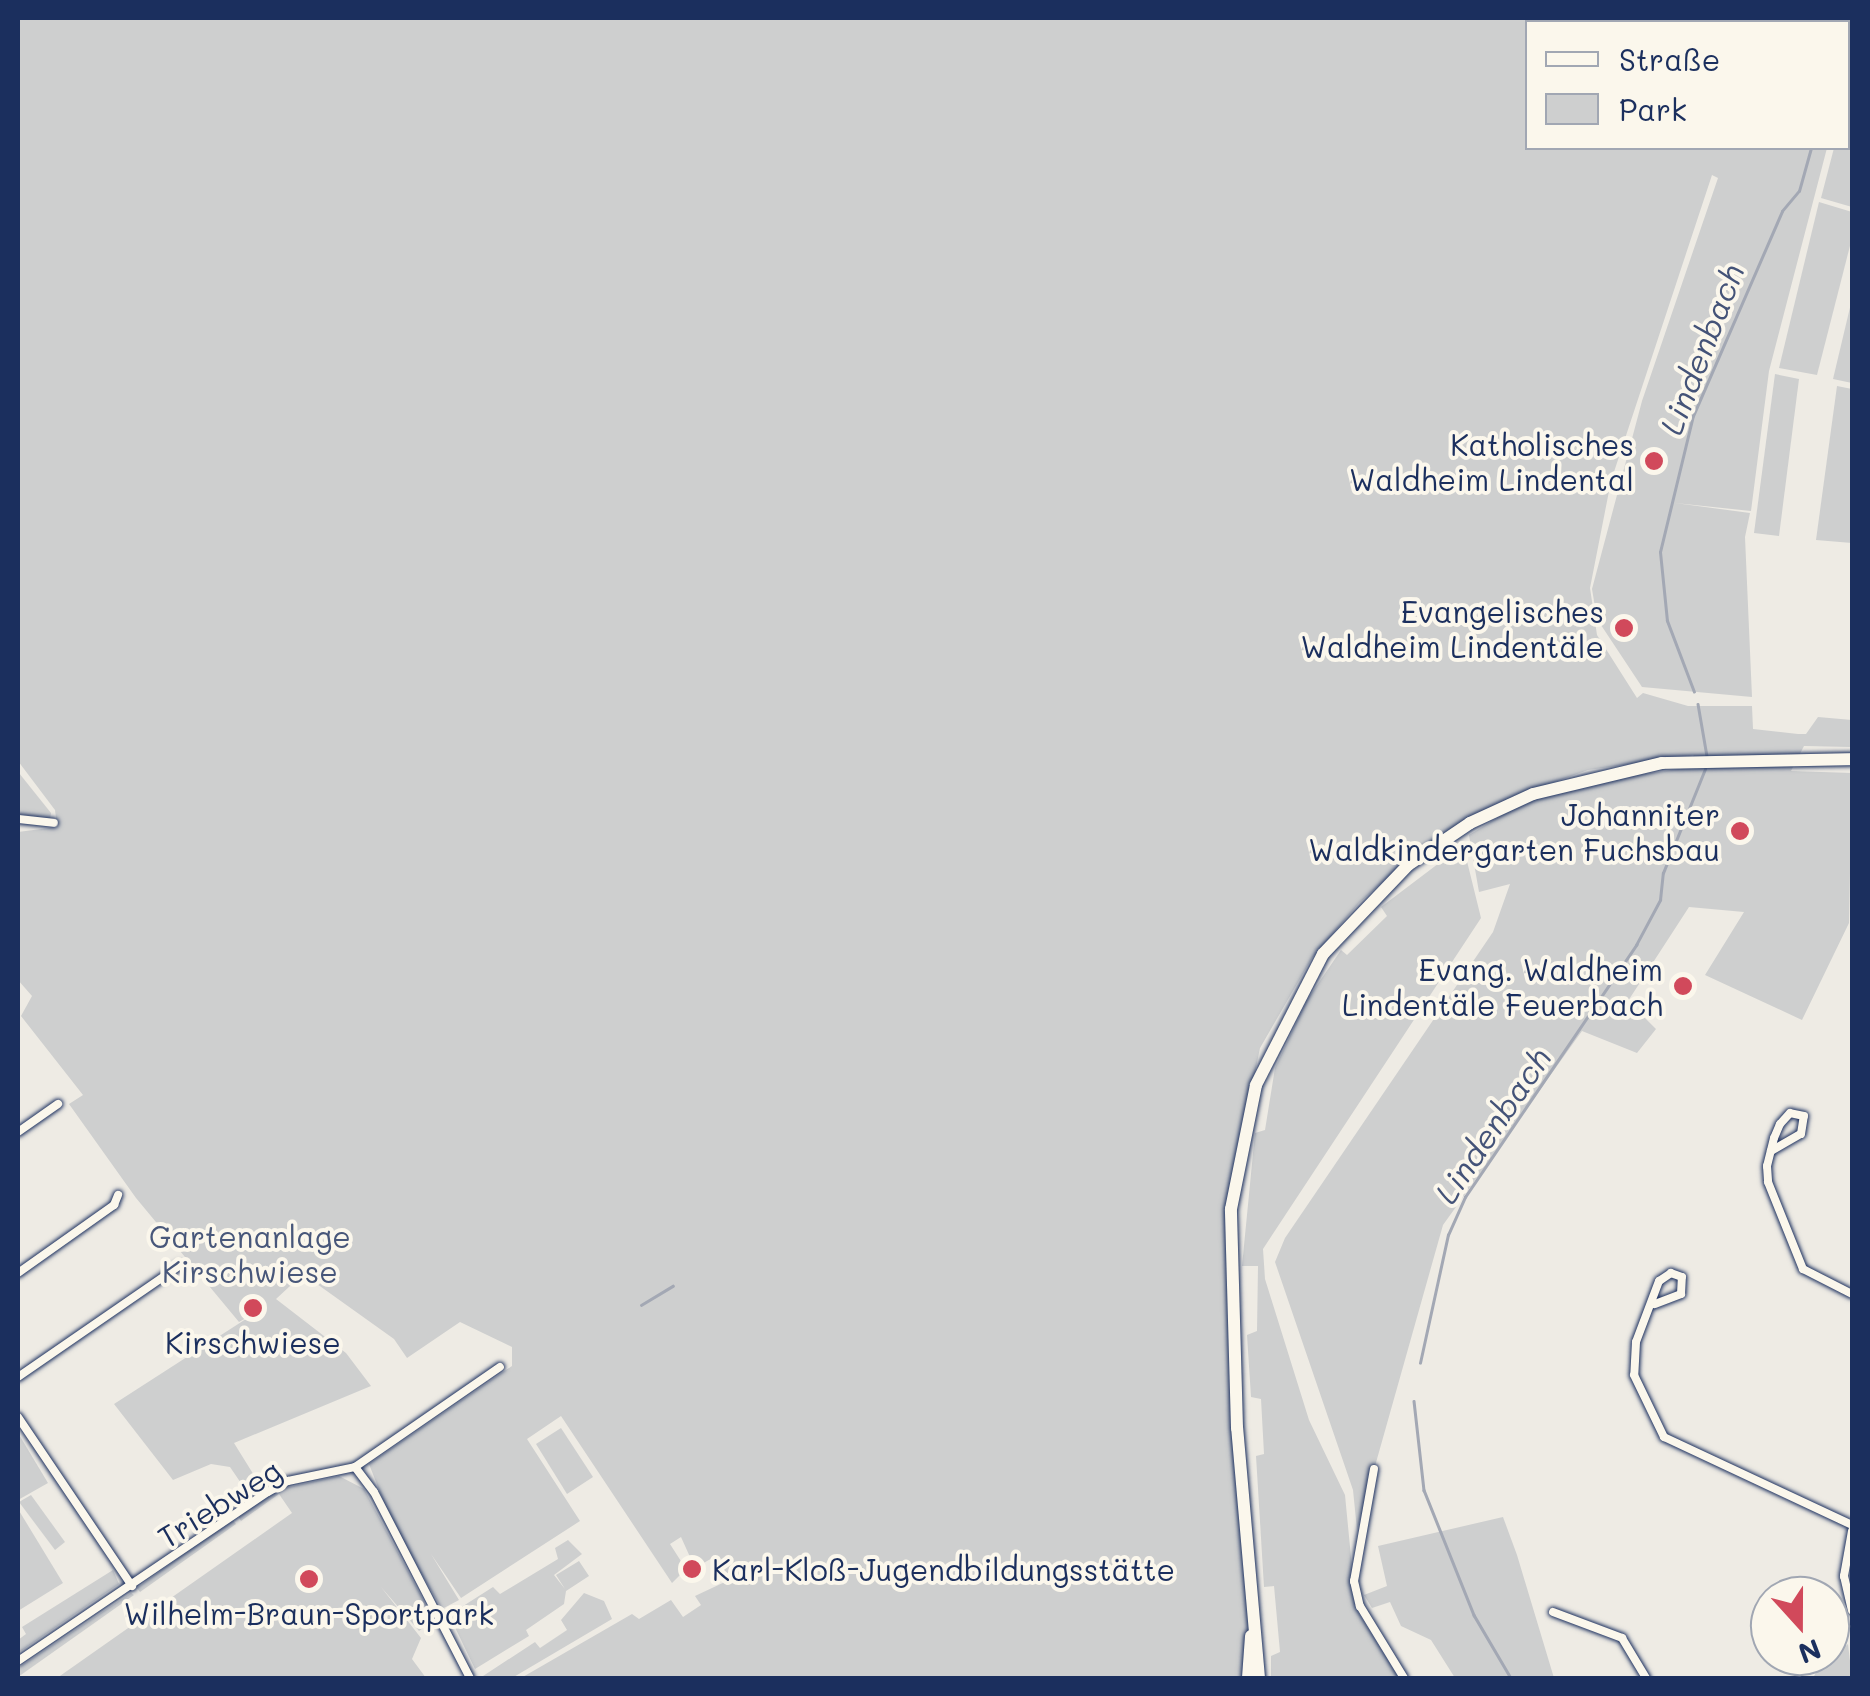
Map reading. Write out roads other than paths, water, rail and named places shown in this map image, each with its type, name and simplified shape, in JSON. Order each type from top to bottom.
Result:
[{"type":"main road","points":[[1259,1678],[1237,1428],[1231,1209],[1250,1103],[1275,1040],[1323,954],[1373,896],[1419,856],[1500,808],[1635,766],[1852,759]]},
{"type":"main road","points":[[1248,1678],[1252,1614]]},
{"type":"street","points":[[18,819],[54,823]]},
{"type":"street","points":[[18,1132],[58,1104]]},
{"type":"street","points":[[1771,1151],[1801,1134],[1804,1116],[1790,1112],[1771,1151],[1774,1202],[1804,1269],[1852,1294]]},
{"type":"street","points":[[18,1273],[114,1205],[118,1195]]},
{"type":"street","points":[[18,1377],[180,1266]]},
{"type":"street","points":[[1655,1304],[1681,1294],[1682,1277],[1666,1274],[1636,1342],[1634,1375],[1664,1437],[1852,1528],[1844,1576],[1852,1610]]},
{"type":"street","name":"Triebweg","points":[[18,1661],[288,1481],[355,1468],[500,1367]]},
{"type":"street","points":[[18,1417],[132,1586]]},
{"type":"street","points":[[355,1468],[374,1492],[470,1678]]},
{"type":"street","points":[[1374,1469],[1354,1582],[1360,1606],[1404,1678]]},
{"type":"street","points":[[1553,1612],[1622,1638],[1646,1678]]},
{"type":"waterway","name":"Lindenbach","points":[[1694,692],[1667,621],[1660,552],[1693,416],[1782,211],[1799,191],[1810,150]]},
{"type":"waterway","name":"Lindenbach","points":[[1698,704],[1707,756]]},
{"type":"waterway","name":"Lindenbach","points":[[1420,1363],[1448,1235],[1465,1197],[1636,945],[1660,900],[1663,873],[1705,769]]},
{"type":"waterway","points":[[641,1305],[673,1286]]},
{"type":"waterway","name":"Lindenbach","points":[[1414,1401],[1424,1490],[1474,1615],[1511,1678]]},
{"type":"place","name":"Katholisches Waldheim Lindental","points":[[1654,461]]},
{"type":"place","name":"Evangelisches Waldheim Lindentäle","points":[[1624,628]]},
{"type":"place","name":"Johanniter Waldkindergarten Fuchsbau","points":[[1740,831]]},
{"type":"place","name":"Evang. Waldheim Lindentäle Feuerbach","points":[[1683,986]]},
{"type":"place","name":"Kirschwiese","points":[[253,1308]]},
{"type":"place","name":"Karl-Kloß-Jugendbildungsstätte","points":[[692,1569]]},
{"type":"place","name":"Wilhelm-Braun-Sportpark","points":[[309,1579]]},
{"type":"park label","name":"Gartenanlage Kirschwiese","points":[[250,1253]]}]
